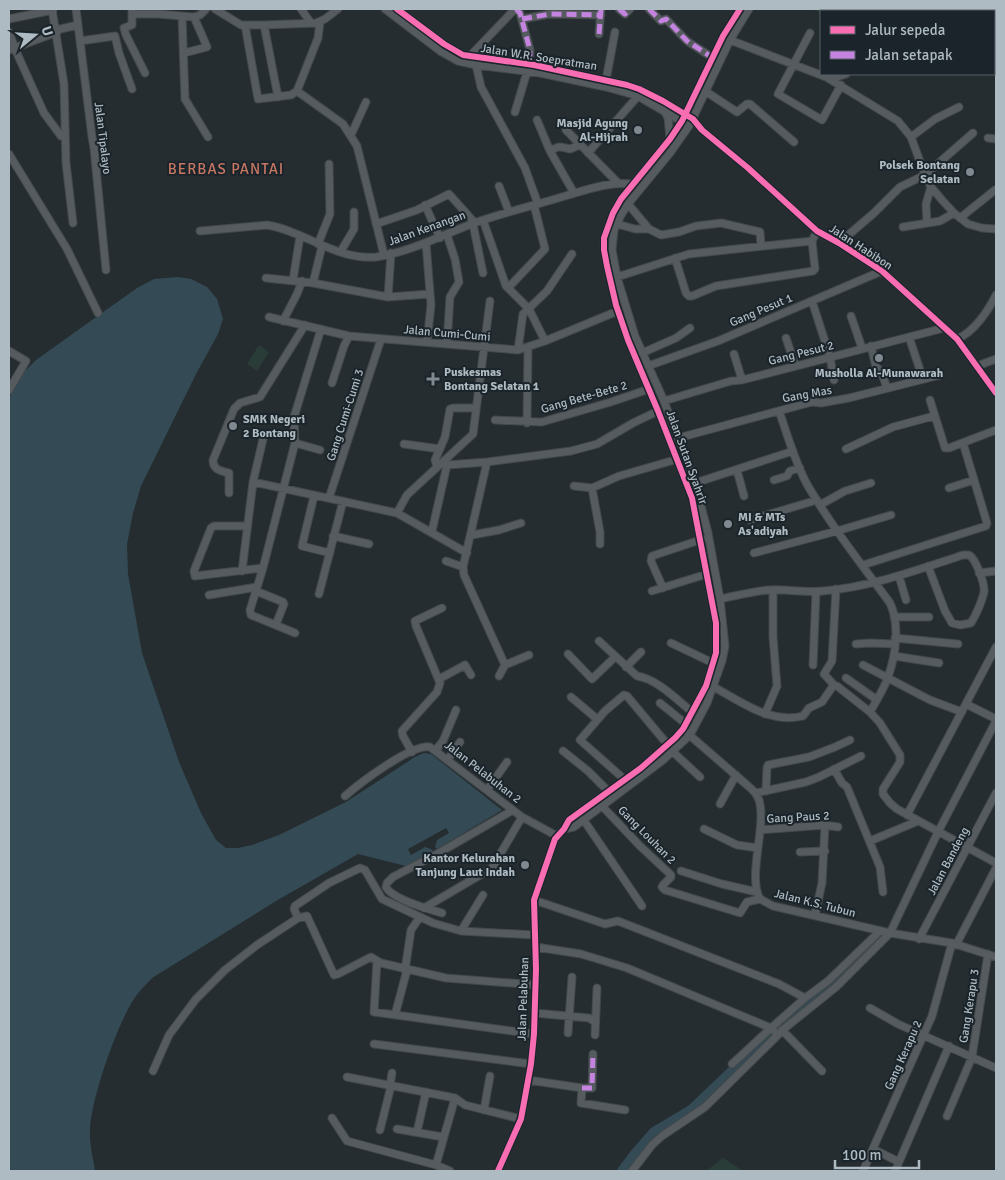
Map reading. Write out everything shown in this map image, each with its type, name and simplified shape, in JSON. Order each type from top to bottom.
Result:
[{"type":"street","points":[[9,19],[52,9],[64,84],[66,163],[74,223]]},
{"type":"street","name":"Jalan Tipalayo","points":[[76,9],[94,148],[106,270]]},
{"type":"street","points":[[145,73],[126,35],[124,27],[132,25],[132,11],[194,16],[200,15],[206,9]]},
{"type":"street","points":[[215,9],[237,23],[245,25],[320,22],[338,9]]},
{"type":"street","points":[[301,9],[311,23]]},
{"type":"street","name":"Jalan W.R. Soepratman","points":[[385,9],[402,17],[440,51],[476,65],[606,80],[639,89],[693,119]]},
{"type":"street","points":[[468,57],[515,9],[520,12],[530,50],[529,64]]},
{"type":"street","points":[[618,9],[624,14],[630,9]]},
{"type":"street","points":[[649,9],[661,21],[666,19],[687,41],[714,58]]},
{"type":"street","name":"Jalan Sutan Syahrir","points":[[564,829],[569,820],[668,745],[684,726],[692,712],[706,686],[713,663],[717,640],[716,623],[707,574],[705,538],[678,459],[628,340],[618,311],[604,250],[604,238],[613,213],[632,184],[670,139],[682,121],[724,36],[740,9]]},
{"type":"street","name":"Jalan Sutan Syahrir","points":[[564,829],[574,827],[584,820],[672,752],[690,735],[714,687],[722,661],[725,646],[720,598],[705,538],[695,483],[664,401],[642,353],[624,303],[612,250],[614,230],[628,204],[670,153],[689,126],[730,40],[749,9]]},
{"type":"street","points":[[522,19],[550,14],[601,12],[599,34]]},
{"type":"street","points":[[182,16],[185,99],[208,137]]},
{"type":"street","points":[[184,53],[207,47],[194,16]]},
{"type":"street","points":[[245,25],[257,98],[259,99],[291,95],[297,91],[318,38],[320,22]]},
{"type":"street","points":[[12,50],[57,31],[78,25]]},
{"type":"street","points":[[264,25],[278,97]]},
{"type":"street","points":[[9,32],[12,50],[44,113],[61,136]]},
{"type":"street","points":[[606,80],[616,32]]},
{"type":"street","points":[[810,33],[778,94],[822,120],[841,85]]},
{"type":"street","points":[[80,41],[126,35]]},
{"type":"street","points":[[115,36],[132,89]]},
{"type":"street","points":[[730,40],[820,73]]},
{"type":"street","name":"Jalan W.R. Soepratman","points":[[459,57],[529,64],[638,96],[689,126]]},
{"type":"street","points":[[476,65],[481,87],[525,168],[546,247],[508,288]]},
{"type":"street","points":[[515,112],[528,72]]},
{"type":"street","points":[[828,76],[898,121],[911,137],[931,187],[957,216],[968,224],[996,229]]},
{"type":"street","points":[[297,91],[343,124],[361,156],[376,224],[387,254],[388,298]]},
{"type":"street","points":[[705,91],[737,112],[749,103],[794,142]]},
{"type":"street","points":[[588,153],[638,96]]},
{"type":"street","points":[[350,134],[366,102]]},
{"type":"street","points":[[911,137],[935,119],[959,107]]},
{"type":"street","points":[[663,109],[668,118],[670,139]]},
{"type":"street","name":"Jalan Habibon","points":[[693,119],[702,130],[748,168],[817,231],[839,243],[882,272],[957,339],[996,393]]},
{"type":"street","points":[[538,120],[550,151],[574,193]]},
{"type":"street","name":"Jalan Habibon","points":[[689,126],[702,130]]},
{"type":"street","points":[[566,130],[618,183]]},
{"type":"street","points":[[839,243],[900,186],[925,175],[973,133]]},
{"type":"street","points":[[988,138],[996,139]]},
{"type":"street","points":[[550,151],[562,146],[570,149],[580,145]]},
{"type":"street","points":[[9,154],[67,249],[98,312]]},
{"type":"street","points":[[313,283],[320,245],[330,214],[329,164]]},
{"type":"street","name":"Jalan Kenangan","points":[[200,231],[267,225],[276,226],[320,245],[367,257],[387,254],[426,243],[483,220],[574,193],[618,183],[632,184]]},
{"type":"street","points":[[499,186],[509,212]]},
{"type":"street","points":[[927,223],[926,204],[931,187]]},
{"type":"street","points":[[903,227],[940,221],[957,216],[995,190]]},
{"type":"street","points":[[376,224],[417,210],[449,194],[474,224],[483,273]]},
{"type":"street","points":[[628,204],[650,229],[659,235],[666,235],[696,226],[721,223],[760,232],[761,245]]},
{"type":"street","points":[[425,205],[444,236],[455,259],[459,282],[450,297],[447,344]]},
{"type":"street","points":[[341,251],[354,228],[354,212]]},
{"type":"street","points":[[483,220],[508,288],[529,309],[545,341]]},
{"type":"street","points":[[617,224],[635,229],[650,229]]},
{"type":"street","points":[[675,258],[686,293],[692,296],[716,286],[813,272],[815,269],[812,241],[817,231]]},
{"type":"street","points":[[351,235],[352,254]]},
{"type":"street","points":[[293,280],[300,236]]},
{"type":"street","points":[[617,276],[689,254],[729,248],[812,241]]},
{"type":"street","points":[[426,243],[431,305],[427,342]]},
{"type":"street","points":[[518,350],[523,316],[550,286],[572,254]]},
{"type":"street","name":"Gang Pesut 1","points":[[648,366],[718,341],[882,272]]},
{"type":"street","points":[[266,278],[302,281],[388,298],[430,294]]},
{"type":"street","points":[[283,321],[302,281]]},
{"type":"street","points":[[957,339],[967,334],[986,312],[996,295]]},
{"type":"street","points":[[397,513],[407,495],[473,434],[490,301]]},
{"type":"street","points":[[812,301],[830,357],[834,380]]},
{"type":"street","points":[[624,303],[618,311],[628,314]]},
{"type":"street","name":"Jalan Cumi-Cumi","points":[[269,317],[349,336],[518,350],[618,311]]},
{"type":"street","points":[[851,316],[862,348]]},
{"type":"street","points":[[229,493],[229,473],[216,469],[214,460],[234,409],[240,403],[260,397],[305,325]]},
{"type":"street","points":[[642,353],[676,338],[690,328]]},
{"type":"street","name":"Gang Pesut 2","points":[[664,401],[730,381],[742,380],[944,328]]},
{"type":"street","points":[[295,633],[251,615],[250,610],[263,568],[295,443],[294,417],[321,329]]},
{"type":"street","points":[[332,383],[349,336]]},
{"type":"street","points":[[909,337],[923,379]]},
{"type":"street","points":[[786,338],[796,365]]},
{"type":"street","name":"Gang Cumi-Cumi 3","points":[[329,498],[382,339]]},
{"type":"street","points":[[871,346],[876,367],[881,371],[886,388]]},
{"type":"street","points":[[527,422],[528,347]]},
{"type":"street","points":[[9,351],[26,361],[10,387]]},
{"type":"street","points":[[734,354],[742,380]]},
{"type":"street","points":[[977,366],[996,359]]},
{"type":"street","name":"Gang Mas","points":[[678,438],[812,402],[821,403],[849,398],[940,375]]},
{"type":"street","name":"Gang Bete-Bete 2","points":[[495,420],[542,422],[649,389]]},
{"type":"street","points":[[930,400],[945,448],[996,430]]},
{"type":"street","points":[[476,408],[451,408],[446,437],[435,460],[441,465],[487,462],[571,451],[597,444],[658,411]]},
{"type":"street","points":[[779,411],[800,468],[819,502],[890,603],[894,616],[894,656],[888,678],[870,712]]},
{"type":"street","points":[[846,449],[894,427],[934,416]]},
{"type":"street","points":[[242,571],[246,526],[253,482],[264,436]]},
{"type":"street","points":[[295,443],[320,450]]},
{"type":"street","points":[[863,565],[985,527],[987,524],[963,443]]},
{"type":"street","points":[[404,444],[440,449]]},
{"type":"street","points":[[695,483],[793,451]]},
{"type":"street","points":[[574,486],[592,488],[619,476],[678,459]]},
{"type":"street","points":[[487,462],[464,567],[464,575],[505,665]]},
{"type":"street","points":[[432,531],[441,465]]},
{"type":"street","points":[[774,480],[787,476],[790,471],[800,468]]},
{"type":"street","points":[[737,470],[744,496]]},
{"type":"street","points":[[950,488],[974,480]]},
{"type":"street","points":[[253,482],[397,513],[432,531],[467,553]]},
{"type":"street","points":[[750,520],[819,502],[871,483]]},
{"type":"street","points":[[592,488],[600,532],[600,544]]},
{"type":"street","points":[[314,496],[302,546],[330,553]]},
{"type":"street","points":[[319,594],[343,501]]},
{"type":"street","points":[[754,553],[891,515]]},
{"type":"street","points":[[472,536],[521,523]]},
{"type":"street","points":[[246,526],[214,526],[211,528],[194,573],[196,577],[263,568]]},
{"type":"street","points":[[334,536],[369,544]]},
{"type":"street","points":[[663,588],[651,561],[652,556],[705,538]]},
{"type":"street","points":[[720,598],[774,590],[816,592],[836,590],[899,576],[928,566],[969,554],[974,558],[984,593],[974,619],[968,624],[957,625],[952,623],[928,566]]},
{"type":"street","points":[[446,561],[464,567]]},
{"type":"street","points":[[979,573],[996,571]]},
{"type":"street","points":[[652,591],[707,574]]},
{"type":"street","points":[[899,576],[906,600]]},
{"type":"street","points":[[209,595],[256,589],[283,602],[284,604],[276,624]]},
{"type":"street","points":[[765,714],[777,686],[773,637],[774,590]]},
{"type":"street","points":[[836,590],[832,661],[824,674],[834,685],[870,712],[880,723],[901,757],[900,762],[884,786],[883,794],[894,807],[907,815],[996,863]]},
{"type":"street","points":[[813,665],[816,592]]},
{"type":"street","points":[[412,752],[402,733],[440,686],[440,679],[415,623],[417,619],[442,608]]},
{"type":"street","points":[[894,616],[929,617]]},
{"type":"street","points":[[599,641],[637,676],[644,677],[667,692],[692,712]]},
{"type":"street","points":[[856,644],[895,641],[958,644]]},
{"type":"street","points":[[671,643],[713,663]]},
{"type":"street","points":[[907,815],[996,647]]},
{"type":"street","points":[[626,667],[641,652]]},
{"type":"street","points":[[568,654],[592,679],[615,657]]},
{"type":"street","points":[[499,676],[505,665],[528,655]]},
{"type":"street","points":[[894,656],[939,663]]},
{"type":"street","points":[[440,679],[464,665],[471,675]]},
{"type":"street","points":[[863,666],[930,700],[962,712]]},
{"type":"street","points":[[846,678],[876,700]]},
{"type":"street","points":[[714,687],[765,714],[791,718],[803,716],[809,708],[820,703],[834,685]]},
{"type":"street","points":[[624,779],[580,741],[605,711],[626,695],[668,745]]},
{"type":"street","points":[[571,697],[597,719]]},
{"type":"street","points":[[660,703],[684,726],[690,735],[756,793],[806,782],[861,756]]},
{"type":"street","points":[[732,1064],[836,987],[890,933],[938,832],[996,720],[966,704]]},
{"type":"street","points":[[436,750],[443,741],[456,710]]},
{"type":"street","points":[[766,791],[766,768],[768,765],[809,757],[835,748],[850,740]]},
{"type":"street","points":[[448,759],[460,742]]},
{"type":"street","name":"Jalan Pelabuhan 2","points":[[345,796],[365,778],[426,746],[436,750],[513,810],[557,836]]},
{"type":"street","points":[[563,752],[588,771],[608,791]]},
{"type":"street","points":[[672,752],[700,778]]},
{"type":"street","points":[[487,790],[507,762]]},
{"type":"street","points":[[834,770],[842,784],[848,787],[870,841],[881,871],[883,892]]},
{"type":"street","points":[[720,804],[736,775]]},
{"type":"street","name":"Jalan K.S. Tubun","points":[[756,793],[760,807],[758,848],[759,895],[773,906],[880,931],[954,944],[996,957]]},
{"type":"street","name":"Jalan Bandeng","points":[[919,939],[996,793]]},
{"type":"street","name":"Gang Louhan 2","points":[[602,806],[671,875],[662,887],[665,890],[740,913],[747,902],[759,895]]},
{"type":"street","points":[[442,912],[424,908],[389,892],[386,887],[389,879],[513,810]]},
{"type":"street","points":[[424,908],[492,868],[522,816]]},
{"type":"street","points":[[584,820],[642,906]]},
{"type":"street","points":[[870,841],[918,821]]},
{"type":"street","points":[[815,915],[822,883],[825,825]]},
{"type":"street","name":"Gang Paus 2","points":[[760,830],[825,825],[838,827]]},
{"type":"street","name":"Jalan Pelabuhan","points":[[498,1171],[520,1119],[531,1064],[536,985],[534,900],[557,836],[564,829]]},
{"type":"street","points":[[704,829],[737,845],[758,848]]},
{"type":"street","points":[[800,852],[825,851]]},
{"type":"street","points":[[298,918],[294,909],[295,906],[330,883],[361,868],[365,870],[382,899],[420,917],[461,931],[535,935]]},
{"type":"street","name":"Gang Kerapu 2","points":[[863,1171],[924,1036],[954,944],[996,868]]},
{"type":"street","points":[[681,871],[759,895]]},
{"type":"street","points":[[461,931],[483,895]]},
{"type":"street","points":[[534,900],[606,924],[618,922],[779,984],[805,998]]},
{"type":"street","points":[[153,1071],[169,1036],[196,1000],[225,970],[273,933],[298,918],[307,916],[334,975],[372,957],[377,961],[406,970],[454,979],[536,985]]},
{"type":"street","points":[[395,1015],[406,970],[411,930],[420,917]]},
{"type":"street","points":[[632,1171],[652,1145],[662,1136],[705,1107],[805,998],[828,981],[880,931]]},
{"type":"street","points":[[536,947],[581,954],[627,968],[776,1031],[822,1071]]},
{"type":"street","name":"Gang Kerapu 3","points":[[946,1116],[972,1057],[988,954]]},
{"type":"street","points":[[377,961],[377,982],[373,1011],[534,1034]]},
{"type":"street","points":[[568,1033],[572,977]]},
{"type":"street","points":[[595,1035],[592,1020],[595,1011],[597,988]]},
{"type":"street","points":[[870,1008],[924,1036],[996,1068]]},
{"type":"street","points":[[535,1013],[592,1020]]},
{"type":"street","points":[[374,1044],[531,1064]]},
{"type":"street","points":[[895,1171],[948,1046]]},
{"type":"street","points":[[528,1080],[592,1088],[593,1054]]},
{"type":"street","points":[[380,1130],[392,1073]]},
{"type":"street","points":[[484,1110],[490,1076]]},
{"type":"street","points":[[348,1078],[455,1098],[465,1105],[520,1119]]},
{"type":"street","points":[[582,1088],[581,1103],[625,1110]]},
{"type":"street","points":[[417,1132],[426,1092]]},
{"type":"street","points":[[436,1165],[455,1098]]},
{"type":"street","points":[[332,1118],[347,1141],[436,1165],[450,1171]]},
{"type":"street","points":[[397,1129],[443,1137]]},
{"type":"street","points":[[873,1149],[899,1162]]},
{"type":"green space","points":[[814,9],[924,10],[820,10],[820,13]]},
{"type":"green space","points":[[259,345],[269,352],[257,371],[247,364]]},
{"type":"green space","points":[[723,1158],[744,1171],[706,1171]]},
{"type":"water","points":[[178,277],[191,279],[207,287],[217,299],[223,319],[218,334],[196,374],[141,486],[127,544],[128,574],[142,653],[179,762],[201,813],[216,840],[226,848],[238,848],[279,835],[346,802],[424,753],[431,754],[502,810],[406,866],[358,854],[276,901],[152,978],[139,992],[123,1019],[107,1058],[95,1098],[90,1129],[95,1171],[9,1171],[9,397],[22,374],[36,360],[137,288],[154,279]]},
{"type":"pier","points":[[446,828],[449,833],[437,840],[435,847],[437,849],[433,851],[425,847],[411,855],[408,849]]},
{"type":"waterway","points":[[622,1171],[654,1132],[691,1110],[771,1034],[833,984],[879,938]]},
{"type":"marked path","points":[[516,9],[520,13],[530,50],[529,64]]},
{"type":"marked path","points":[[599,34],[601,9]]},
{"type":"marked path","points":[[619,9],[625,14],[630,9]]},
{"type":"marked path","points":[[649,9],[661,21],[666,19],[687,41],[713,58]]},
{"type":"marked path","points":[[522,19],[550,14],[601,15]]},
{"type":"marked path","points":[[582,1088],[592,1088],[593,1054]]},
{"type":"cycle path","points":[[397,9],[444,44],[463,55],[534,65],[627,85],[663,101],[693,119],[702,130],[748,168],[817,231],[882,271],[957,339],[996,393]]},
{"type":"cycle path","points":[[498,1171],[521,1119],[531,1064],[536,969],[534,900],[555,839],[569,820],[641,768],[683,729],[706,686],[716,653],[716,623],[692,498],[628,340],[616,305],[604,250],[604,238],[613,213],[621,199],[670,139],[682,121],[723,36],[740,9]]},
{"type":"place","name":"Masjid Agung Al-Hijrah","points":[[638,130]]},
{"type":"place","name":"Polsek Bontang Selatan","points":[[970,172]]},
{"type":"place","name":"Musholla Al-Munawarah","points":[[879,358]]},
{"type":"place","name":"Puskesmas Bontang Selatan 1","points":[[433,379]]},
{"type":"place","name":"SMK Negeri 2 Bontang","points":[[233,426]]},
{"type":"place","name":"MI & MTs As'adiyah","points":[[728,524]]},
{"type":"place","name":"Kantor Kelurahan Tanjung Laut Indah","points":[[525,865]]},
{"type":"district","name":"BERBAS PANTAI","points":[[226,169]]}]
